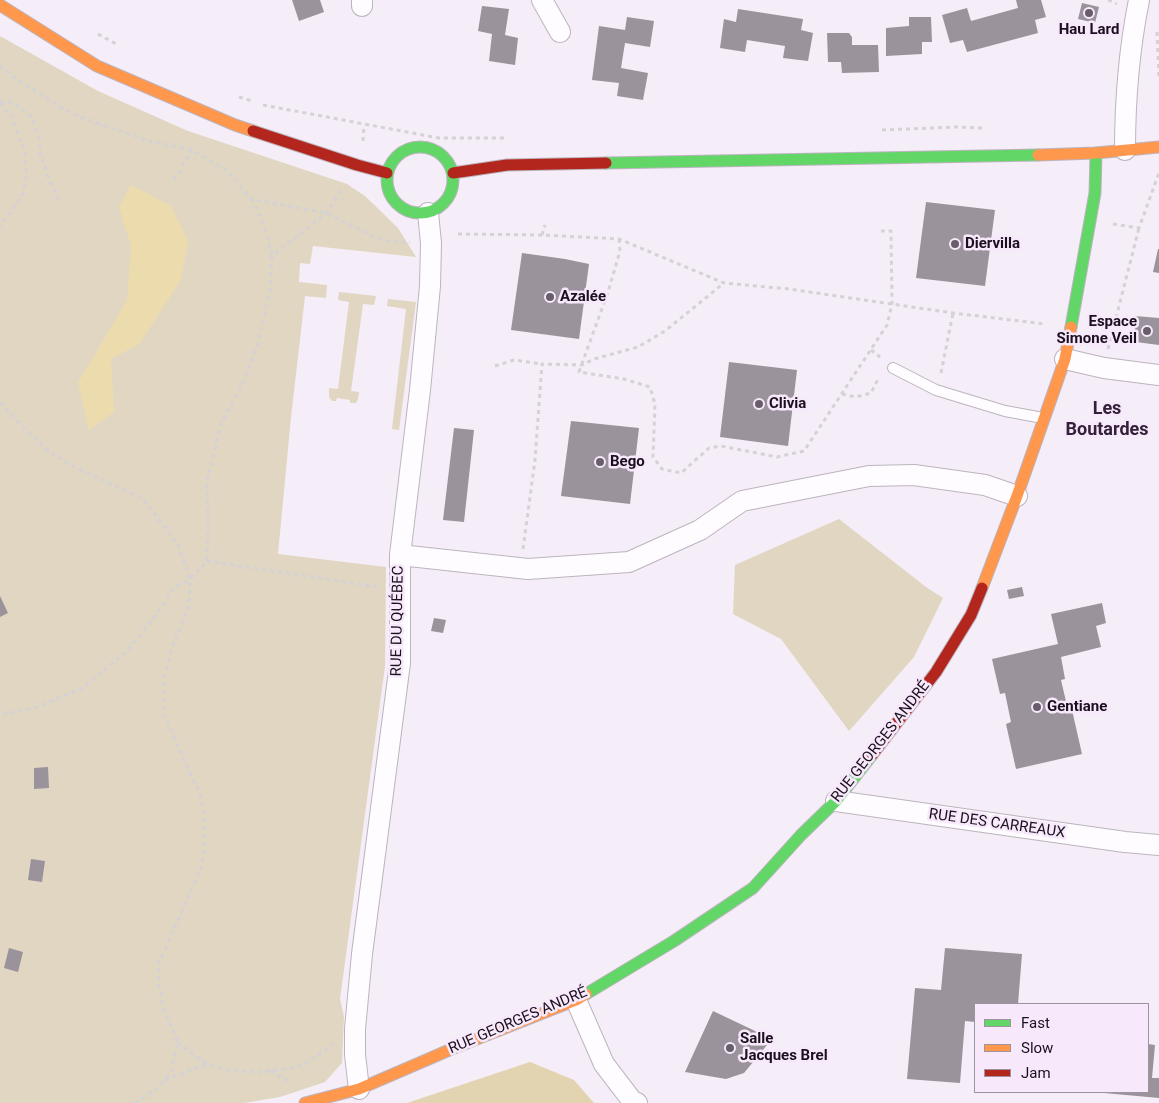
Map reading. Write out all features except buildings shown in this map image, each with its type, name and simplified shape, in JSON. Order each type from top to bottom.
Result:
[{"type":"street","points":[[542,0],[560,32]]},
{"type":"street","points":[[1125,150],[1127,81],[1139,0]]},
{"type":"street","points":[[0,5],[97,66],[235,125],[387,173]]},
{"type":"street","points":[[415,147],[435,150],[449,163],[453,173],[453,186],[448,198],[440,207],[428,213],[417,214],[406,211],[396,204],[386,184],[387,173],[391,163],[406,150],[415,147]]},
{"type":"street","points":[[453,173],[507,165],[1026,155],[1096,153],[1159,147]]},
{"type":"street","name":"RUE GEORGES ANDRÉ","points":[[305,1103],[358,1089],[454,1048],[576,1000],[674,941],[753,888],[836,801],[936,672],[971,615],[1017,496],[1065,359],[1095,193],[1096,153]]},
{"type":"street","name":"RUE DU QUÉBEC","points":[[358,1089],[355,1029],[362,954],[400,663],[400,555],[420,390],[430,286],[431,244],[428,213]]},
{"type":"street","points":[[1065,359],[1104,368],[1159,375]]},
{"type":"street","points":[[400,555],[521,569],[629,562],[700,530],[742,501],[869,476],[914,475],[985,485],[1017,496]]},
{"type":"street","name":"RUE DES CARREAUX","points":[[836,801],[1125,842],[1159,845]]},
{"type":"street","points":[[576,1000],[604,1064],[633,1102],[637,1103]]},
{"type":"lane","points":[[890,365],[936,390],[1005,411],[1044,418]]},
{"type":"path","points":[[1157,30],[1159,76]]},
{"type":"path","points":[[94,31],[118,45]]},
{"type":"path","points":[[0,66],[19,81],[72,114],[150,141],[192,150],[226,170],[251,199],[256,208],[265,230],[272,256],[270,290],[258,344],[241,387],[221,424],[207,482],[207,561],[190,579],[174,587],[162,607],[128,650],[83,688],[34,708],[0,715]]},
{"type":"path","points":[[231,94],[263,105],[439,138],[508,138]]},
{"type":"path","points":[[0,103],[14,103],[30,115],[40,136],[40,153],[48,177],[60,202]]},
{"type":"path","points":[[0,103],[12,116],[24,150],[27,175],[22,196],[0,227]]},
{"type":"path","points":[[362,148],[364,125]]},
{"type":"path","points":[[878,130],[957,127],[987,128]]},
{"type":"path","points":[[174,180],[192,150]]},
{"type":"path","points":[[1104,368],[1139,228],[1159,173]]},
{"type":"path","points":[[272,256],[326,213],[345,184]]},
{"type":"path","points":[[251,199],[326,213],[381,240],[410,243]]},
{"type":"path","points":[[1090,220],[1139,228]]},
{"type":"path","points":[[542,235],[545,225]]},
{"type":"path","points":[[619,239],[620,251],[608,292],[579,372],[624,379],[650,387],[656,404],[653,457],[662,469],[681,473],[709,448],[721,446],[777,457],[804,451],[887,325],[892,304],[891,231],[881,230]]},
{"type":"path","points":[[458,234],[542,235],[619,239],[724,283],[789,289],[1050,325]]},
{"type":"path","points":[[495,366],[514,360],[542,364],[582,365],[594,359],[638,348],[665,332],[724,283]]},
{"type":"path","points":[[936,390],[941,377],[953,313]]},
{"type":"path","points":[[871,350],[890,365]]},
{"type":"path","points":[[521,569],[535,460],[542,364]]},
{"type":"path","points":[[842,394],[856,397],[871,393],[882,370]]},
{"type":"path","points":[[0,403],[43,447],[68,464],[142,498],[178,544],[190,579],[189,606],[172,648],[164,678],[166,718],[200,794],[205,832],[201,868],[159,963],[158,986],[164,1010],[178,1042],[203,1062],[211,1065],[231,1071],[259,1072],[291,1068],[307,1063],[355,1029]]},
{"type":"path","points":[[207,561],[400,590]]},
{"type":"path","points":[[135,1103],[158,1088],[171,1072],[178,1042]]},
{"type":"path","points":[[165,1080],[199,1067],[211,1065]]},
{"type":"shaded area","points":[[0,36],[98,91],[188,131],[347,184],[365,196],[398,228],[416,257],[313,246],[310,264],[300,263],[299,282],[327,285],[326,298],[305,296],[278,554],[386,567],[385,666],[340,999],[344,1017],[342,1063],[325,1082],[280,1097],[244,1103],[0,1103]]},
{"type":"shaded area","points":[[131,185],[171,206],[188,241],[181,280],[139,344],[111,359],[114,412],[89,430],[78,383],[127,300],[131,246],[119,207]]},
{"type":"shaded area","points":[[339,292],[376,296],[374,305],[363,304],[351,391],[359,392],[356,403],[350,403],[350,400],[337,398],[336,401],[332,401],[329,397],[329,388],[338,389],[349,302],[338,300]]},
{"type":"shaded area","points":[[388,299],[416,302],[399,430],[392,429],[406,309],[387,306]]},
{"type":"shaded area","points":[[839,519],[926,587],[943,598],[914,657],[849,731],[781,639],[733,614],[735,565]]},
{"type":"shaded area","points":[[530,1062],[574,1080],[594,1103],[407,1103]]},
{"type":"traffic: fast","points":[[413,147],[427,147],[439,152],[448,161],[453,173],[453,180],[451,193],[444,204],[427,213],[413,213],[401,208],[392,199],[387,187],[387,173],[392,161],[401,152],[413,147]]},
{"type":"traffic: fast","points":[[1071,327],[1095,193],[1096,153]]},
{"type":"traffic: fast","points":[[606,163],[1038,155]]},
{"type":"traffic: fast","points":[[586,994],[674,941],[753,888],[801,835],[836,801],[872,755]]},
{"type":"traffic: slow","points":[[0,5],[97,66],[253,131]]},
{"type":"traffic: slow","points":[[1038,155],[1096,153],[1159,147]]},
{"type":"traffic: slow","points":[[982,588],[1017,496],[1065,359],[1071,327]]},
{"type":"traffic: slow","points":[[305,1103],[359,1089],[454,1048],[576,1000],[586,994]]},
{"type":"traffic: jam","points":[[253,131],[387,173]]},
{"type":"traffic: jam","points":[[453,173],[507,165],[606,163]]},
{"type":"traffic: jam","points":[[872,755],[936,672],[971,615],[982,588]]},
{"type":"place","name":"Hau Lard","points":[[1089,13]]},
{"type":"place","name":"Diervilla","points":[[955,244]]},
{"type":"place","name":"Azalée","points":[[550,297]]},
{"type":"place","name":"Espace Simone Veil","points":[[1147,331]]},
{"type":"place","name":"Clivia","points":[[759,404]]},
{"type":"place","name":"Bego","points":[[600,462]]},
{"type":"place","name":"Gentiane","points":[[1037,707]]},
{"type":"place","name":"Salle Jacques Brel","points":[[730,1048]]},
{"type":"district","name":"Les Boutardes","points":[[1107,419]]}]
